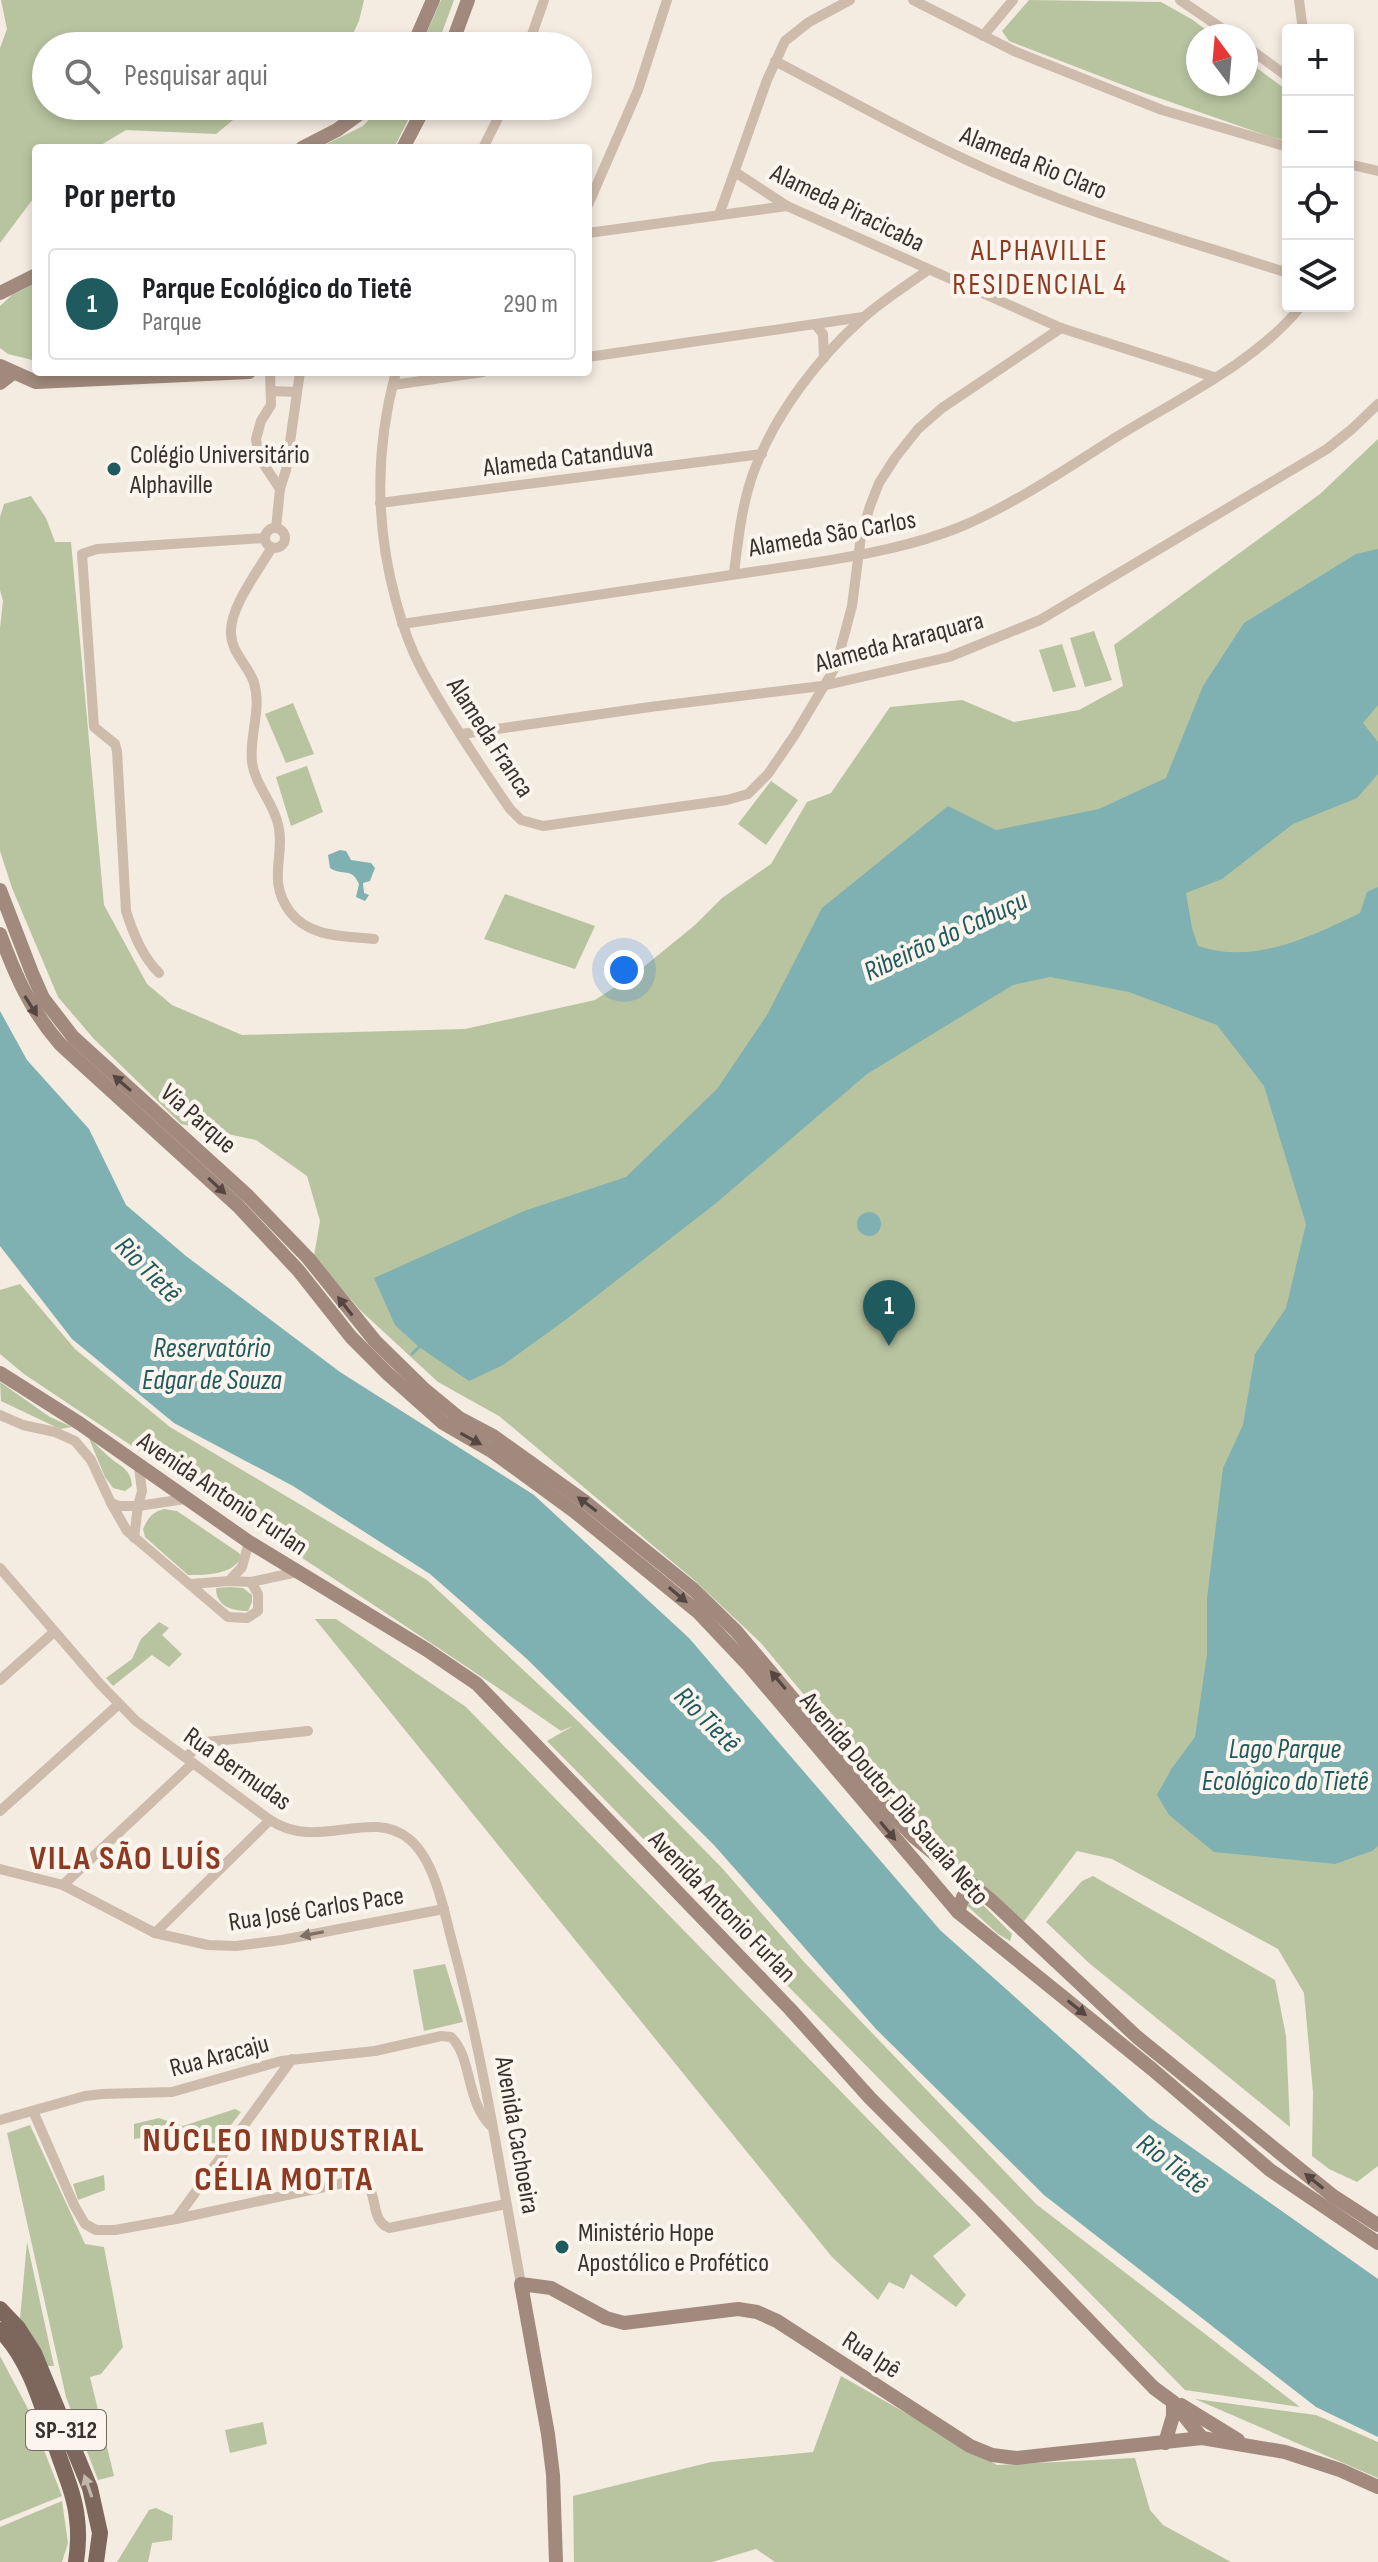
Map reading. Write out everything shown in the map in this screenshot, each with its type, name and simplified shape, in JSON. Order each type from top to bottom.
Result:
[{"type":"main road","points":[[419,32],[433,0]]},
{"type":"main road","points":[[456,32],[468,0]]},
{"type":"main road","points":[[310,144],[351,120]]},
{"type":"main road","points":[[405,144],[418,120]]},
{"type":"main road","points":[[2,293],[32,277]]},
{"type":"main road","points":[[0,383],[7,370],[36,382],[164,376]]},
{"type":"main road","name":"Via Parque","points":[[0,890],[43,998],[73,1037],[248,1196],[308,1258],[393,1369]]},
{"type":"main road","name":"Via Parque","points":[[0,934],[23,993],[60,1044],[238,1206],[298,1270],[351,1337],[393,1369]]},
{"type":"main road","name":"Avenida Doutor Dib Sauaia Neto","points":[[393,1369],[584,1501],[715,1609],[896,1819],[946,1865],[978,1889],[1137,2037],[1333,2196],[1378,2225]]},
{"type":"main road","name":"Avenida Doutor Dib Sauaia Neto","points":[[393,1369],[443,1423],[493,1452],[574,1511],[698,1612],[749,1666],[958,1912],[1152,2069],[1270,2170],[1378,2243]]},
{"type":"main road","name":"Avenida Antonio Furlan","points":[[0,1373],[79,1423],[249,1542],[427,1650],[477,1684],[779,1998],[870,2098],[1154,2388],[1173,2402],[1202,2438]]},
{"type":"main road","points":[[958,1912],[963,1897],[978,1889]]},
{"type":"main road","points":[[1006,1952],[1021,1950],[1027,1936]]},
{"type":"main road","name":"Rua Ipê","points":[[521,2284],[551,2288],[606,2318],[624,2323],[724,2310],[757,2312],[777,2321],[970,2446],[992,2455],[1016,2458],[1202,2438]]},
{"type":"main road","name":"Avenida Cachoeira","points":[[521,2284],[548,2434],[553,2475],[556,2562]]},
{"type":"main road","name":"SP-312","points":[[0,2309],[18,2328],[34,2353],[90,2488],[100,2533],[96,2559]]},
{"type":"main road","name":"SP-312","points":[[0,2330],[18,2353],[35,2388],[72,2495],[77,2517],[77,2554]]},
{"type":"main road","points":[[1154,2388],[1245,2444]]},
{"type":"main road","points":[[1165,2443],[1173,2416],[1173,2402]]},
{"type":"main road","points":[[1202,2438],[1285,2452],[1340,2470],[1378,2487]]},
{"type":"main road","points":[[77,2554],[96,2559]]},
{"type":"street","points":[[533,32],[544,0]]},
{"type":"street","points":[[592,196],[638,90],[667,0]]},
{"type":"street","points":[[719,215],[785,41],[794,32],[850,0]]},
{"type":"street","points":[[913,0],[1014,51],[1162,110],[1282,145]]},
{"type":"street","points":[[983,36],[1013,0]]},
{"type":"street","points":[[1299,0],[1302,24]]},
{"type":"street","points":[[1185,1],[1217,24]]},
{"type":"street","points":[[1258,55],[1282,73]]},
{"type":"street","name":"Alameda Rio Claro","points":[[775,61],[928,142],[1008,178],[1145,228],[1282,271]]},
{"type":"street","points":[[485,144],[497,120]]},
{"type":"street","points":[[1354,165],[1378,171]]},
{"type":"street","name":"Alameda Piracicaba","points":[[735,172],[787,206],[1061,328],[1214,377]]},
{"type":"street","points":[[592,232],[787,206]]},
{"type":"street","points":[[734,573],[754,471],[778,421],[824,358],[864,317],[928,270]]},
{"type":"street","name":"Alameda São Carlos","points":[[402,624],[860,555],[926,539],[989,513],[1214,377],[1267,341],[1296,312]]},
{"type":"street","points":[[592,356],[864,317]]},
{"type":"street","points":[[815,324],[823,334],[824,358]]},
{"type":"street","name":"Alameda Franca","points":[[395,376],[381,448],[380,503],[382,537],[402,624],[421,668],[510,809],[521,820],[543,826],[727,800],[748,794],[768,774],[836,666],[865,521],[879,483],[918,429],[942,408],[1061,328]]},
{"type":"street","points":[[270,376],[271,405],[261,421],[256,439],[259,457],[280,489]]},
{"type":"street","points":[[276,528],[299,376]]},
{"type":"street","points":[[393,385],[455,376]]},
{"type":"street","points":[[272,391],[297,392]]},
{"type":"street","name":"Alameda Araraquara","points":[[462,734],[822,686],[949,657],[1040,620],[1327,449],[1378,404]]},
{"type":"street","name":"Alameda Catanduva","points":[[380,503],[762,454]]},
{"type":"street","points":[[159,973],[133,934],[126,911],[117,751],[115,744],[94,727],[82,554],[97,549],[269,542],[278,547],[285,538],[282,530],[269,530],[269,542],[238,605],[231,635],[240,660],[255,685],[252,758],[256,777],[278,823],[277,877],[282,897],[300,923],[317,932],[374,939]]},
{"type":"street","points":[[0,1415],[75,1441],[91,1460],[120,1522],[134,1538],[228,1617],[247,1618],[258,1611],[258,1594],[251,1582]]},
{"type":"street","points":[[134,1538],[142,1491],[139,1467]]},
{"type":"street","points":[[111,1503],[138,1506],[185,1499]]},
{"type":"street","points":[[229,1581],[242,1567],[249,1542]]},
{"type":"street","name":"Rua Bermudas","points":[[0,1568],[119,1704],[154,1736],[281,1828],[296,1833],[365,1827],[398,1832],[421,1853],[444,1909]]},
{"type":"street","points":[[191,1584],[251,1582],[297,1572]]},
{"type":"street","points":[[0,1680],[54,1632]]},
{"type":"street","points":[[0,1811],[119,1704]]},
{"type":"street","points":[[63,1885],[189,1760],[196,1747],[206,1742],[308,1731]]},
{"type":"street","points":[[155,1933],[270,1820]]},
{"type":"street","name":"Rua José Carlos Pace","points":[[0,1869],[63,1885],[155,1933],[208,1945],[236,1946],[282,1940],[444,1909]]},
{"type":"street","name":"Avenida Cachoeira","points":[[444,1909],[480,2055],[521,2284]]},
{"type":"street","name":"Rua Aracaju","points":[[0,2120],[102,2094],[172,2092],[292,2059],[375,2051],[429,2037],[451,2037],[458,2047],[477,2107],[493,2128]]},
{"type":"street","points":[[176,2219],[292,2059]]},
{"type":"street","points":[[33,2111],[69,2195],[85,2224],[96,2230],[109,2231],[176,2219],[328,2185],[354,2183],[369,2187],[377,2217],[389,2228],[506,2204]]},
{"type":"green space","points":[[1,0],[364,0],[354,32],[32,32],[32,120],[233,120],[216,134],[126,130],[103,144],[32,144],[32,200],[0,243],[0,48],[7,29]]},
{"type":"green space","points":[[441,0],[454,0],[442,32],[427,32]]},
{"type":"green space","points":[[1029,0],[1161,2],[1198,24],[1186,24],[1186,96],[1258,96],[1258,69],[1282,87],[1282,140],[1136,90],[1009,41],[1002,31]]},
{"type":"green space","points":[[368,120],[408,120],[396,144],[326,144],[363,126]]},
{"type":"green space","points":[[32,285],[32,360],[8,354],[0,348],[0,306],[12,295]]},
{"type":"green space","points":[[1378,439],[1378,2166],[1357,2182],[1329,2169],[1312,2156],[1313,2092],[1304,1993],[1278,1949],[1112,1859],[1077,1851],[1022,1924],[918,1832],[761,1643],[694,1580],[499,1416],[438,1382],[360,1310],[314,1256],[320,1221],[307,1176],[256,1140],[181,1124],[94,1039],[58,997],[12,888],[0,851],[0,628],[3,601],[0,590],[0,517],[4,504],[31,496],[46,518],[55,542],[71,542],[104,905],[147,984],[172,1005],[242,1035],[465,1029],[595,1000],[635,974],[695,925],[722,898],[771,864],[807,802],[831,793],[890,707],[962,700],[1014,722],[1079,710],[1123,686],[1114,645],[1320,494]]},
{"type":"green space","points":[[1094,631],[1112,680],[1085,687],[1070,638]]},
{"type":"green space","points":[[1062,644],[1076,687],[1053,692],[1039,650]]},
{"type":"green space","points":[[293,703],[314,754],[286,763],[265,714]]},
{"type":"green space","points":[[307,766],[323,812],[291,826],[276,777]]},
{"type":"green space","points":[[771,781],[798,800],[766,845],[738,824]]},
{"type":"green space","points":[[505,894],[595,926],[575,969],[484,939]]},
{"type":"green space","points":[[20,1284],[75,1349],[170,1427],[427,1580],[580,1723],[722,1868],[804,1962],[1036,2204],[1300,2407],[1185,2390],[547,1741],[573,1726],[561,1731],[24,1374],[0,1354],[0,1290]]},
{"type":"green space","points":[[0,1382],[50,1417],[72,1427],[60,1429],[1,1401]]},
{"type":"green space","points":[[88,1436],[127,1471],[132,1486],[125,1491],[113,1488],[105,1477]]},
{"type":"green space","points":[[164,1509],[177,1511],[239,1553],[241,1557],[237,1563],[218,1573],[188,1575],[145,1537],[143,1529],[149,1519]]},
{"type":"green space","points":[[216,1588],[243,1588],[252,1595],[248,1611],[231,1609],[219,1600]]},
{"type":"green space","points":[[315,1619],[336,1619],[466,1707],[971,2225],[933,2256],[966,2295],[956,2307],[911,2274],[904,2289],[889,2282],[878,2300],[832,2257]]},
{"type":"green space","points":[[159,1622],[169,1628],[162,1635],[182,1654],[169,1667],[152,1655],[113,1686],[106,1678],[132,1659],[141,1639]]},
{"type":"green space","points":[[1093,1876],[1275,1980],[1286,2036],[1290,2127],[1089,1963],[1046,1922],[1082,1881]]},
{"type":"green space","points":[[975,1897],[1012,1934],[1010,1941],[964,1903]]},
{"type":"green space","points":[[445,1964],[463,2022],[424,2031],[413,1970]]},
{"type":"green space","points":[[235,2109],[241,2112],[209,2153],[197,2130],[134,2139],[134,2124],[159,2118],[183,2126]]},
{"type":"green space","points":[[30,2125],[85,2244],[104,2247],[123,2347],[101,2374],[90,2377],[114,2476],[98,2480],[66,2397],[7,2133]]},
{"type":"green space","points":[[104,2175],[105,2190],[78,2200],[73,2184]]},
{"type":"green space","points":[[27,2242],[54,2366],[43,2366],[20,2319]]},
{"type":"green space","points":[[0,2356],[27,2407],[62,2496],[0,2521]]},
{"type":"green space","points":[[841,2376],[997,2465],[1135,2458],[1150,2510],[1163,2525],[1231,2562],[775,2562],[756,2549],[712,2562],[574,2562],[573,2496],[711,2462],[813,2452]]},
{"type":"green space","points":[[1195,2399],[1316,2415],[1378,2442],[1378,2478]]},
{"type":"green space","points":[[263,2422],[267,2444],[230,2453],[225,2430]]},
{"type":"green space","points":[[62,2501],[68,2543],[62,2562],[0,2562],[0,2527]]},
{"type":"green space","points":[[156,2508],[173,2516],[172,2540],[152,2543],[148,2562],[117,2562],[149,2510]]},
{"type":"water","name":"Lago Parque Ecológico do Tietê","points":[[1378,549],[1378,705],[1363,723],[1378,742],[1378,774],[1357,798],[1293,824],[1222,879],[1186,893],[1198,946],[1240,952],[1281,946],[1341,922],[1360,913],[1367,892],[1378,887],[1378,1846],[1335,1864],[1214,1852],[1169,1815],[1157,1795],[1195,1737],[1207,1654],[1207,1598],[1223,1468],[1243,1425],[1255,1354],[1286,1308],[1306,1224],[1264,1086],[1217,1025],[1129,992],[1050,977],[1013,985],[867,1074],[715,1204],[568,1318],[503,1365],[469,1381],[419,1347],[395,1325],[374,1278],[524,1211],[626,1177],[717,1089],[767,1015],[822,908],[948,806],[996,830],[1099,809],[1166,778],[1203,686],[1244,623],[1356,554]]},
{"type":"water","points":[[346,851],[351,860],[371,863],[375,868],[370,881],[363,883],[364,893],[369,895],[365,901],[356,897],[359,884],[353,875],[330,868],[328,855]]},
{"type":"water","name":"Reservatório Edgar de Souza","points":[[0,1011],[27,1060],[89,1129],[126,1205],[186,1256],[340,1372],[534,1495],[689,1638],[940,1930],[1150,2118],[1378,2279],[1378,2437],[1316,2407],[1044,2195],[876,2029],[714,1845],[527,1659],[430,1574],[293,1486],[174,1423],[72,1339],[0,1246]]},
{"type":"water","points":[[869,1212],[878,1215],[881,1224],[878,1233],[869,1236],[860,1233],[857,1224],[860,1215]]},
{"type":"waterway","name":"Ribeirão do Cabuçu","points":[[412,1354],[422,1344]]},
{"type":"place","name":"Colégio Universitário Alphaville","points":[[114,469]]},
{"type":"place","name":"Parque Ecológico do Tietê","points":[[889,1346]]},
{"type":"place","name":"Ministério Hope Apostólico e Profético","points":[[562,2247]]},
{"type":"district","name":"ALPHAVILLE RESIDENCIAL 4","points":[[1040,267]]},
{"type":"district","name":"VILA SÃO LUÍS","points":[[126,1857]]},
{"type":"district","name":"NÚCLEO INDUSTRIAL CÉLIA MOTTA","points":[[284,2158]]},
{"type":"water label","name":"Rio Tietê","points":[[149,1269]]},
{"type":"water label","name":"Rio Tietê","points":[[708,1719]]},
{"type":"water label","name":"Rio Tietê","points":[[1173,2163]]}]
